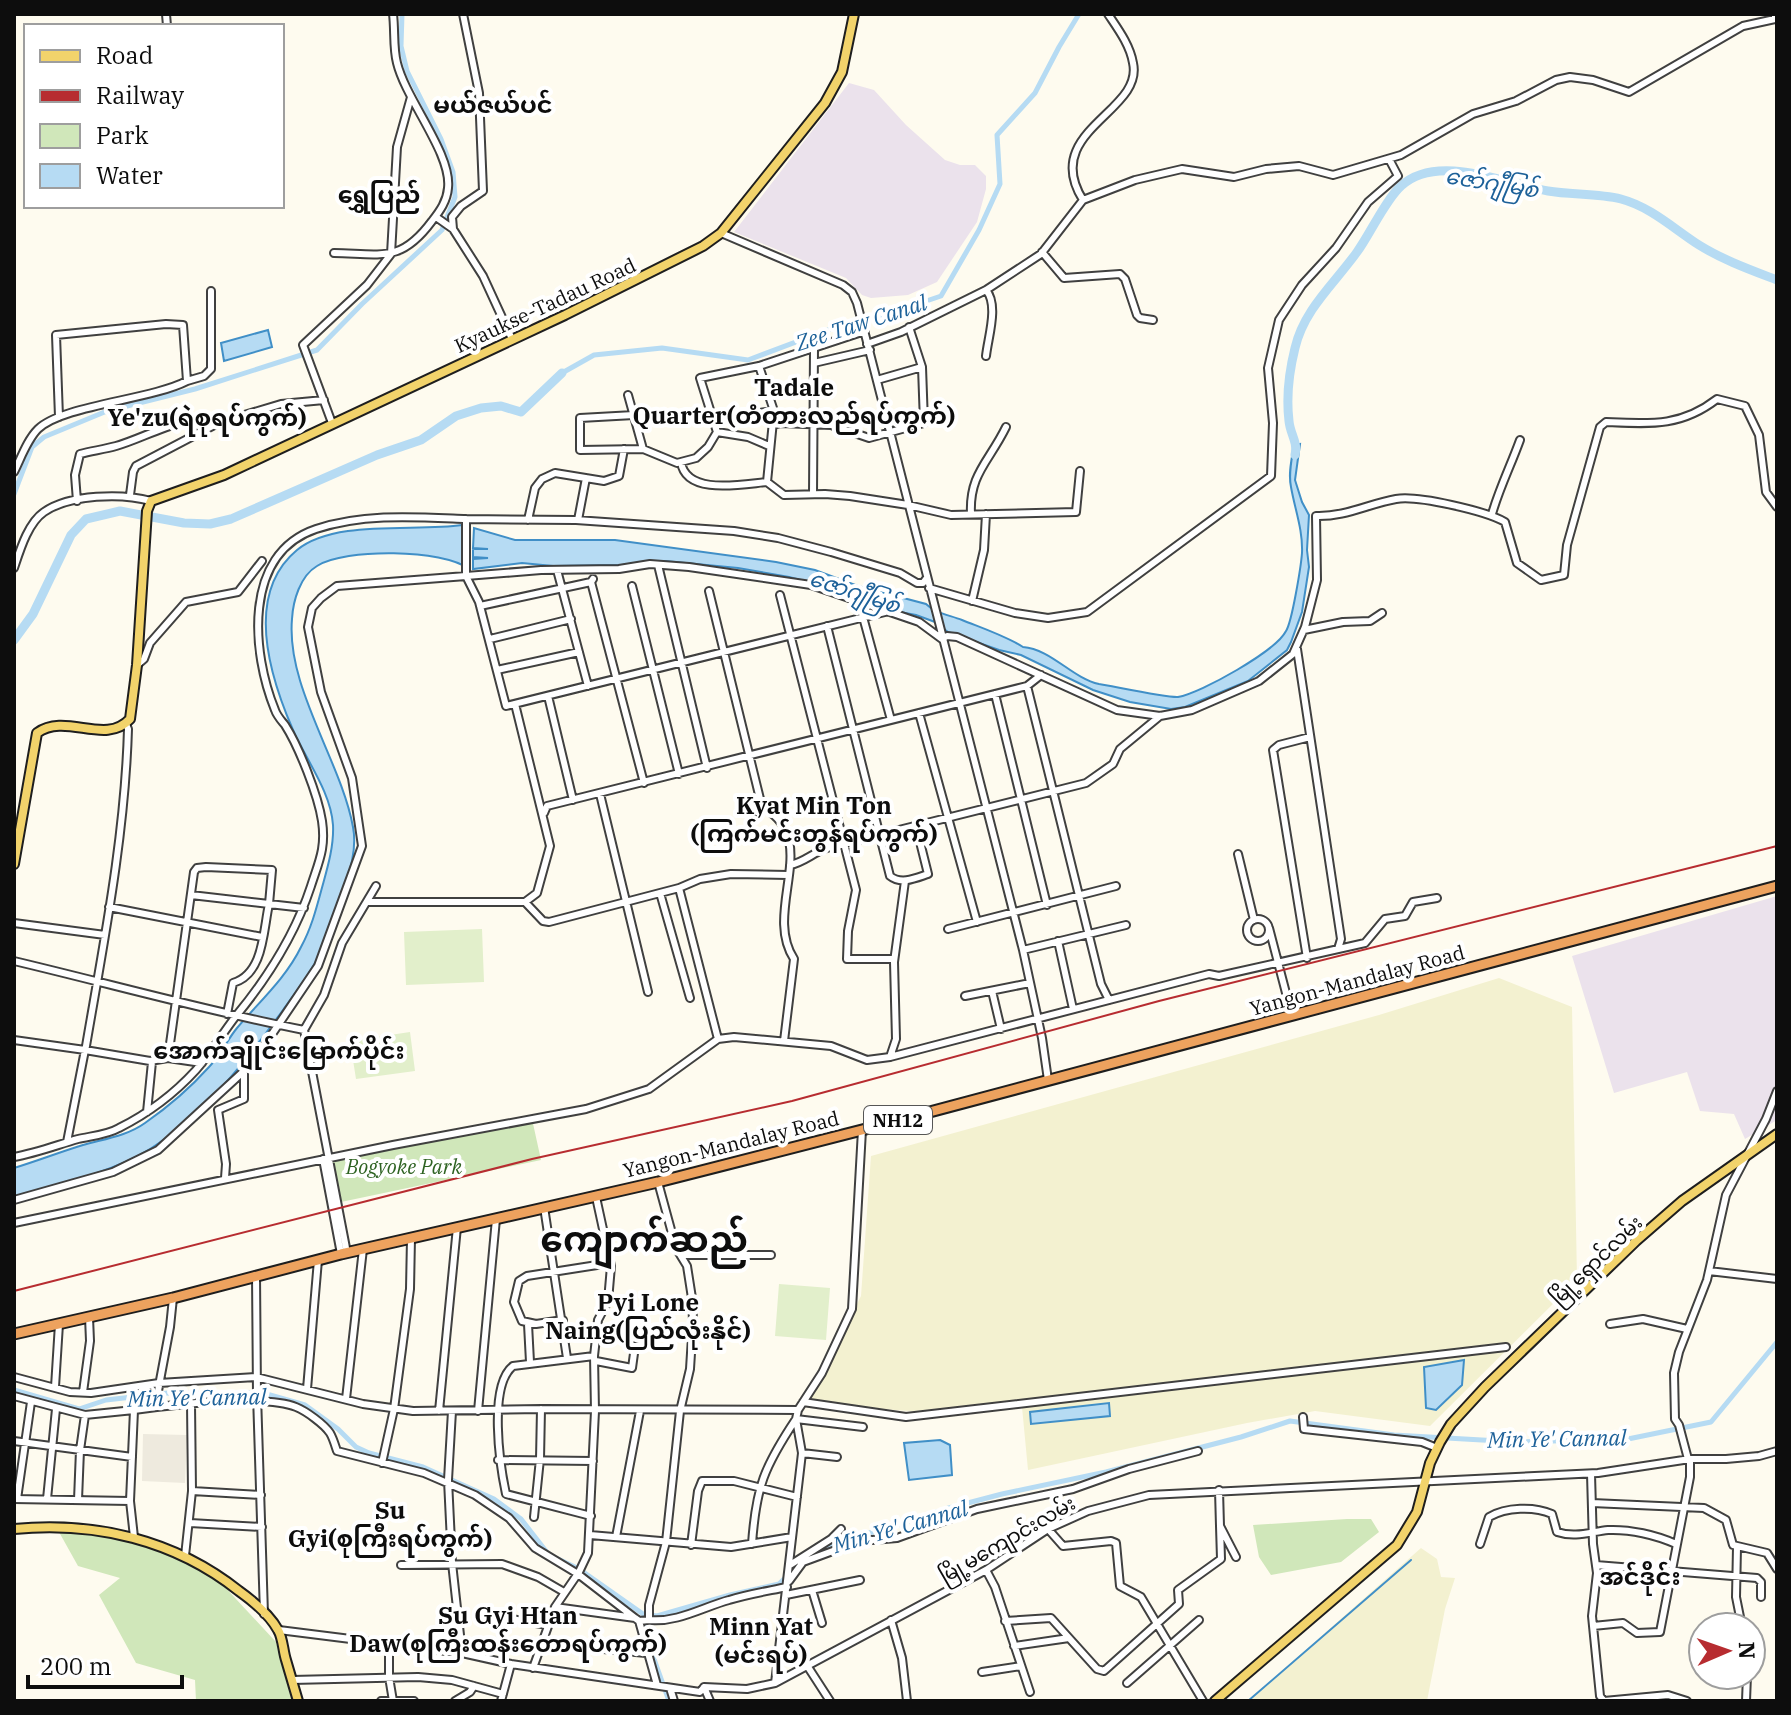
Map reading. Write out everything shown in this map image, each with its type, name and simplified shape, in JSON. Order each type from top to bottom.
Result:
[{"type":"highway","name":"Yangon-Mandalay Road","points":[[14,1334],[173,1298],[344,1253],[658,1182],[1777,886]]},
{"type":"main road","name":"Kyaukse-Tadau Road","points":[[151,501],[224,475],[690,254],[721,233],[825,103],[842,72],[854,14]]},
{"type":"main road","points":[[14,864],[37,733],[56,724],[100,731],[126,724],[130,719],[137,665],[145,529],[151,501]]},
{"type":"main road","name":"မြို့ရှောင်လမ်း","points":[[1438,1445],[1451,1424],[1485,1387],[1636,1241],[1682,1201],[1777,1134]]},
{"type":"main road","points":[[1215,1701],[1397,1545],[1417,1512],[1438,1445]]},
{"type":"main road","points":[[14,1529],[40,1526],[134,1537],[185,1556],[234,1587],[279,1630],[298,1701]]},
{"type":"street","points":[[334,253],[391,254],[410,247],[446,200],[448,171],[397,64],[393,14]]},
{"type":"street","points":[[453,229],[452,217],[461,206],[483,191],[479,93],[463,14]]},
{"type":"street","points":[[1083,200],[1074,187],[1073,168],[1082,137],[1129,88],[1134,66],[1124,38],[1108,14]]},
{"type":"street","points":[[814,363],[869,347],[986,290],[1042,252],[1083,200],[1135,180],[1182,169],[1234,177],[1266,169],[1299,166],[1333,175],[1401,155],[1473,114],[1516,101],[1556,80],[1570,77],[1593,80],[1629,92],[1743,26],[1775,19],[1775,14]]},
{"type":"street","points":[[332,423],[303,350],[305,342],[379,272],[391,254],[397,147],[411,97]]},
{"type":"street","points":[[929,588],[1048,618],[1087,612],[1271,476],[1273,423],[1268,368],[1279,320],[1302,285],[1336,248],[1368,202],[1398,176],[1389,159]]},
{"type":"street","points":[[436,217],[453,229],[483,276],[512,339]]},
{"type":"street","points":[[721,233],[843,285],[852,292],[859,308],[1023,950],[1048,1080]]},
{"type":"street","points":[[1042,252],[1064,278],[1120,274],[1125,279],[1137,315],[1153,320]]},
{"type":"street","points":[[986,290],[991,295],[992,309],[986,356]]},
{"type":"street","points":[[14,472],[36,431],[59,417],[161,391],[204,376],[211,369],[211,291]]},
{"type":"street","points":[[59,417],[54,341],[58,334],[182,323],[187,381]]},
{"type":"street","points":[[773,425],[831,425],[869,438],[924,423],[922,367],[909,327]]},
{"type":"street","points":[[634,415],[580,418],[580,450],[643,449],[677,463],[696,458],[708,447],[717,432],[700,378],[759,366],[814,349],[864,328]]},
{"type":"street","points":[[813,494],[814,349]]},
{"type":"street","points":[[759,366],[774,411],[767,482]]},
{"type":"street","points":[[877,380],[922,367]]},
{"type":"street","points":[[628,395],[643,449]]},
{"type":"street","points":[[14,1200],[113,1172],[158,1150],[244,1071],[318,966],[362,846],[352,778],[321,692],[308,627],[312,608],[337,586],[466,572],[619,569],[658,565],[811,585],[919,622],[941,636],[957,637],[1117,710],[1160,716],[1192,710],[1259,681],[1293,654],[1304,630],[1317,580],[1316,516],[1332,517],[1395,499],[1415,498],[1492,514],[1505,522],[1517,563],[1541,580],[1564,575],[1567,545],[1600,427],[1606,422],[1640,424],[1676,421],[1698,414],[1717,399],[1745,406],[1759,435],[1766,492],[1777,507]]},
{"type":"street","points":[[130,495],[136,466],[218,423],[281,404],[324,400]]},
{"type":"street","points":[[715,419],[774,411]]},
{"type":"street","points":[[77,501],[75,475],[80,454],[116,446],[203,418],[218,423]]},
{"type":"street","points":[[971,514],[970,492],[1006,427]]},
{"type":"street","points":[[717,432],[748,437],[769,446]]},
{"type":"street","points":[[1492,514],[1520,440]]},
{"type":"street","points":[[528,520],[535,488],[542,479],[555,473],[604,481],[619,476],[624,449]]},
{"type":"street","points":[[681,462],[682,471],[689,478],[717,487],[767,482],[784,495],[813,494],[908,505],[951,515],[1076,512],[1080,471]]},
{"type":"street","points":[[578,520],[586,478]]},
{"type":"street","points":[[14,568],[34,522],[44,512],[101,496],[130,495],[151,501]]},
{"type":"street","points":[[972,601],[984,550],[986,514]]},
{"type":"street","points":[[14,1157],[117,1130],[147,1112],[202,1063],[249,1002],[285,948],[322,858],[322,821],[316,796],[275,710],[256,627],[270,569],[283,552],[314,530],[350,521],[396,517],[466,522],[578,520],[734,531],[778,538],[900,573],[917,583],[923,583],[926,579]]},
{"type":"street","points":[[466,522],[466,572],[490,639],[506,706],[889,611]]},
{"type":"street","points":[[137,665],[144,659],[150,643],[186,602],[238,592],[262,561]]},
{"type":"street","points":[[658,565],[707,768]]},
{"type":"street","points":[[557,570],[588,686]]},
{"type":"street","points":[[480,606],[592,581],[644,783]]},
{"type":"street","points":[[632,586],[679,774]]},
{"type":"street","points":[[709,591],[762,807],[780,818],[789,836],[790,865],[783,928],[786,947],[794,959],[784,1041]]},
{"type":"street","points":[[780,595],[856,890],[848,931],[847,959],[894,959]]},
{"type":"street","points":[[1304,630],[1343,622],[1370,621],[1382,613]]},
{"type":"street","points":[[863,617],[891,720]]},
{"type":"street","points":[[490,639],[571,619]]},
{"type":"street","points":[[827,626],[890,876],[894,879],[905,881],[928,874],[916,826]]},
{"type":"street","points":[[1296,646],[1341,939],[1338,949]]},
{"type":"street","points":[[497,670],[579,652]]},
{"type":"street","points":[[544,813],[547,806],[1027,686],[1041,675]]},
{"type":"street","points":[[1027,686],[1101,984],[1109,1000]]},
{"type":"street","points":[[995,694],[1047,905]]},
{"type":"street","points":[[548,696],[573,800]]},
{"type":"street","points":[[367,902],[525,902],[537,893],[550,846],[515,704]]},
{"type":"street","points":[[919,713],[977,922]]},
{"type":"street","points":[[790,865],[797,864],[812,853],[1086,783],[1113,764],[1120,749],[1160,716]]},
{"type":"street","points":[[67,1142],[109,907],[126,785],[126,724]]},
{"type":"street","points":[[1307,958],[1273,750],[1279,745],[1310,737]]},
{"type":"street","points":[[600,794],[648,992]]},
{"type":"street","points":[[1238,854],[1254,920]]},
{"type":"street","points":[[168,1058],[194,872],[197,868],[272,870],[258,963],[233,983],[227,1014]]},
{"type":"street","points":[[525,902],[543,921],[549,922],[679,888],[700,879],[731,874],[788,875]]},
{"type":"street","points":[[890,1057],[896,1039],[894,959],[905,881]]},
{"type":"street","points":[[344,1253],[304,1030],[324,995],[342,943],[376,886]]},
{"type":"street","points":[[948,929],[1116,886]]},
{"type":"street","points":[[679,888],[718,1039]]},
{"type":"street","points":[[660,893],[690,998]]},
{"type":"street","points":[[191,895],[304,908]]},
{"type":"street","points":[[14,1223],[225,1178],[586,1109],[649,1089],[718,1039],[734,1037],[831,1046],[867,1060],[890,1057],[1209,974],[1219,976],[1365,943],[1385,919],[1405,916],[1413,902],[1437,898]]},
{"type":"street","points":[[109,907],[262,937]]},
{"type":"street","points":[[1269,928],[1266,938],[1261,941],[1254,941],[1247,932],[1248,925],[1254,920],[1262,920],[1269,928],[1292,1016]]},
{"type":"street","points":[[14,923],[105,935]]},
{"type":"street","points":[[1023,950],[1126,925]]},
{"type":"street","points":[[1058,941],[1073,1009]]},
{"type":"street","points":[[14,961],[154,998],[176,1000],[304,1030]]},
{"type":"street","points":[[965,996],[1030,983]]},
{"type":"street","points":[[992,991],[1001,1029]]},
{"type":"street","points":[[14,1040],[152,1062],[168,1058],[202,1063]]},
{"type":"street","points":[[147,1112],[152,1062]]},
{"type":"street","points":[[225,1178],[226,1164],[218,1110],[244,1099],[244,1071]]},
{"type":"street","points":[[1593,1626],[1623,1623],[1637,1633],[1660,1632],[1690,1477],[1689,1459],[1675,1419],[1674,1373],[1709,1271],[1726,1195],[1777,1091]]},
{"type":"street","points":[[752,1544],[764,1471],[796,1419],[852,1309],[862,1130]]},
{"type":"street","points":[[649,1620],[649,1605],[666,1542],[680,1411],[690,1369],[693,1321],[690,1281],[676,1248],[658,1182]]},
{"type":"street","points":[[533,1668],[555,1607],[586,1561],[590,1535],[595,1359],[598,1320],[608,1301],[610,1263],[596,1197]]},
{"type":"street","points":[[544,1207],[567,1358]]},
{"type":"street","points":[[478,1411],[496,1219]]},
{"type":"street","points":[[439,1411],[457,1227]]},
{"type":"street","points":[[383,1460],[394,1409],[410,1289],[411,1238]]},
{"type":"street","points":[[346,1399],[363,1249]]},
{"type":"street","points":[[681,1255],[771,1255]]},
{"type":"street","points":[[307,1389],[318,1260]]},
{"type":"street","points":[[530,1362],[528,1324],[518,1315],[514,1302],[519,1281],[527,1276],[610,1263]]},
{"type":"street","points":[[1709,1271],[1777,1279]]},
{"type":"street","points":[[256,1275],[256,1379],[264,1614]]},
{"type":"street","points":[[155,1407],[173,1298]]},
{"type":"street","points":[[83,1392],[90,1341],[89,1317]]},
{"type":"street","points":[[1610,1324],[1643,1319],[1687,1329]]},
{"type":"street","points":[[528,1324],[563,1320]]},
{"type":"street","points":[[55,1387],[59,1324]]},
{"type":"street","points":[[591,1516],[535,1504],[506,1494],[498,1460],[498,1411],[506,1372],[513,1366],[530,1362],[567,1358],[595,1359],[632,1368],[635,1346]]},
{"type":"street","points":[[803,1402],[906,1417],[1506,1347]]},
{"type":"street","points":[[14,1377],[83,1392],[256,1379],[394,1409],[439,1411],[798,1410]]},
{"type":"street","points":[[14,1396],[85,1415],[257,1398],[296,1407],[332,1434],[337,1451],[383,1460],[448,1482],[475,1495],[509,1518],[535,1548],[579,1573],[637,1619],[646,1653],[674,1701]]},
{"type":"street","points":[[31,1402],[16,1499],[130,1501]]},
{"type":"street","points":[[185,1556],[192,1491],[191,1404]]},
{"type":"street","points":[[47,1499],[56,1409]]},
{"type":"street","points":[[534,1517],[541,1409]]},
{"type":"street","points":[[134,1410],[130,1501],[134,1537]]},
{"type":"street","points":[[452,1411],[448,1482],[452,1563],[462,1653]]},
{"type":"street","points":[[616,1537],[640,1411]]},
{"type":"street","points":[[78,1500],[85,1415]]},
{"type":"street","points":[[1303,1417],[1304,1429],[1438,1445]]},
{"type":"street","points":[[796,1419],[863,1427]]},
{"type":"street","points":[[775,1683],[802,1453],[796,1419]]},
{"type":"street","points":[[14,1441],[132,1457]]},
{"type":"street","points":[[787,1589],[803,1562],[860,1541],[897,1538],[965,1513],[1073,1489],[1129,1469],[1198,1451]]},
{"type":"street","name":"မြို့မကျောင်းလမ်း","points":[[279,1630],[462,1653],[533,1668],[700,1692],[704,1687],[747,1689],[775,1683],[808,1667],[986,1570],[1048,1529],[1088,1511],[1149,1495],[1591,1474],[1689,1459],[1759,1456],[1777,1451]]},
{"type":"street","points":[[802,1453],[837,1457]]},
{"type":"street","points":[[498,1460],[593,1461]]},
{"type":"street","points":[[1591,1474],[1596,1565],[1593,1626],[1600,1696],[1604,1701],[1668,1695],[1687,1701]]},
{"type":"street","points":[[691,1545],[702,1481],[734,1481],[797,1497]]},
{"type":"street","points":[[1005,1621],[1051,1618],[1097,1669],[1104,1671],[1179,1604],[1178,1590],[1221,1559],[1219,1490]]},
{"type":"street","points":[[192,1491],[261,1495]]},
{"type":"street","points":[[1592,1503],[1704,1508],[1726,1520],[1733,1545],[1767,1553],[1777,1569]]},
{"type":"street","points":[[1480,1544],[1489,1517],[1507,1510],[1548,1511],[1552,1514],[1557,1532],[1593,1534],[1607,1530],[1638,1533],[1676,1544]]},
{"type":"street","points":[[190,1523],[262,1527]]},
{"type":"street","points":[[1220,1526],[1236,1557]]},
{"type":"street","points":[[790,1565],[831,1539],[841,1529]]},
{"type":"street","points":[[1048,1529],[1063,1546],[1116,1543],[1120,1586],[1141,1597],[1203,1701]]},
{"type":"street","points":[[590,1535],[731,1547],[792,1537]]},
{"type":"street","points":[[1737,1547],[1735,1577],[1740,1611]]},
{"type":"street","points":[[401,1565],[502,1564],[538,1577],[564,1592]]},
{"type":"street","points":[[1596,1565],[1757,1578],[1761,1582],[1761,1597]]},
{"type":"street","points":[[986,1570],[995,1587],[1030,1692]]},
{"type":"street","points":[[555,1607],[660,1621],[703,1611],[728,1600],[787,1589],[812,1590],[860,1580]]},
{"type":"street","points":[[812,1590],[822,1623]]},
{"type":"street","points":[[511,1619],[548,1625]]},
{"type":"street","points":[[891,1620],[902,1658],[907,1701]]},
{"type":"street","points":[[1127,1683],[1199,1620]]},
{"type":"street","points":[[1014,1646],[1069,1638]]},
{"type":"street","points":[[540,1643],[646,1653]]},
{"type":"street","points":[[389,1644],[393,1700]]},
{"type":"street","points":[[292,1680],[389,1677],[452,1680],[502,1698],[511,1664]]},
{"type":"street","points":[[982,1672],[1021,1666]]},
{"type":"street","points":[[808,1667],[830,1701]]},
{"type":"street","points":[[455,1701],[474,1686]]},
{"type":"street","points":[[704,1687],[710,1701]]},
{"type":"street","points":[[381,1701],[414,1701]]},
{"type":"shaded area","points":[[849,83],[874,90],[906,125],[945,160],[960,165],[975,165],[986,176],[986,189],[977,222],[937,282],[908,295],[871,298],[862,295],[846,278],[734,232]]},
{"type":"shaded area","points":[[1777,896],[1777,1120],[1745,1139],[1734,1114],[1700,1111],[1687,1072],[1614,1093],[1572,956]]},
{"type":"shaded area","points":[[1499,978],[1572,1007],[1577,1280],[1430,1426],[1315,1411],[1028,1470],[1022,1407],[910,1411],[807,1404],[861,1296],[871,1156],[1379,1015]]},
{"type":"shaded area","points":[[143,1434],[187,1435],[185,1483],[142,1481]]},
{"type":"shaded area","points":[[1421,1548],[1437,1559],[1441,1577],[1455,1578],[1445,1609],[1427,1701],[1248,1701]]},
{"type":"green space","points":[[482,929],[484,982],[406,985],[404,932]]},
{"type":"green space","points":[[410,1032],[415,1071],[356,1079],[350,1041]]},
{"type":"green space","name":"Bogyoke Park","points":[[532,1119],[541,1160],[341,1202],[330,1158]]},
{"type":"green space","points":[[779,1284],[830,1288],[826,1340],[775,1336]]},
{"type":"green space","points":[[1371,1519],[1379,1532],[1341,1562],[1271,1575],[1259,1557],[1253,1525]]},
{"type":"green space","points":[[112,1531],[209,1570],[276,1642],[292,1701],[196,1701],[195,1680],[136,1663],[99,1595],[120,1578],[78,1566],[59,1532]]},
{"type":"water","points":[[268,330],[272,347],[224,361],[221,343]]},
{"type":"water","points":[[1300,444],[1295,480],[1309,515],[1309,567],[1302,612],[1291,642],[1287,650],[1248,681],[1185,707],[1171,709],[1130,702],[1093,690],[1021,655],[948,632],[935,622],[900,612],[878,601],[789,577],[665,561],[553,566],[522,563],[473,569],[473,559],[488,558],[473,557],[473,549],[488,549],[473,548],[474,528],[515,540],[615,540],[776,562],[815,570],[858,586],[926,604],[1043,653],[1089,681],[1178,697],[1237,670],[1268,649],[1286,631],[1302,553],[1290,476],[1294,445]]},
{"type":"water","points":[[469,526],[469,569],[456,562],[417,555],[349,556],[331,560],[311,570],[296,597],[292,645],[297,671],[347,802],[354,837],[353,856],[345,885],[323,948],[307,976],[239,1067],[206,1104],[170,1135],[120,1164],[14,1198],[14,1168],[131,1131],[154,1117],[187,1089],[213,1062],[237,1028],[280,979],[308,932],[329,863],[333,825],[328,800],[284,709],[270,661],[266,612],[271,589],[281,568],[297,550],[313,540],[332,534],[376,528]]},
{"type":"water","points":[[1464,1360],[1462,1385],[1436,1410],[1426,1408],[1424,1367]]},
{"type":"water","points":[[1109,1403],[1110,1416],[1031,1424],[1030,1412]]},
{"type":"water","points":[[940,1440],[950,1445],[952,1475],[909,1480],[904,1443]]},
{"type":"waterway","points":[[14,494],[32,447],[44,437],[107,411],[195,389],[317,350],[442,230],[455,197],[453,172],[441,139],[407,71],[401,46],[402,14]]},
{"type":"waterway","name":"Zee Taw Canal","points":[[562,373],[594,355],[662,348],[748,360],[841,325],[891,313],[941,296],[979,230],[1000,184],[997,135],[1035,93],[1079,14]]},
{"type":"waterway","name":"ဇော်ဂျီမြစ်","points":[[1295,455],[1288,393],[1299,334],[1390,199],[1401,186],[1416,176],[1433,171],[1473,173],[1548,191],[1621,199],[1652,213],[1718,255],[1777,280]]},
{"type":"waterway","points":[[14,640],[33,614],[71,535],[86,519],[120,511],[184,523],[210,524],[231,519],[377,455],[421,440],[456,416],[501,406],[521,412],[562,373]]},
{"type":"waterway","name":"Min Ye' Cannal","points":[[810,1555],[844,1539],[893,1527],[945,1509],[1106,1472],[1290,1421],[1394,1435],[1517,1442],[1628,1439],[1711,1422],[1777,1342]]},
{"type":"waterway","name":"Min Ye' Cannal","points":[[14,1390],[79,1409],[106,1400],[168,1393],[263,1393],[305,1405],[338,1429],[356,1447],[423,1467],[494,1499],[521,1519],[549,1555]]},
{"type":"waterway","name":"Min Ye' Cannal","points":[[558,1559],[579,1569],[643,1614],[657,1616],[779,1584],[799,1564]]},
{"type":"waterway","points":[[1248,1701],[1411,1560]]},
{"type":"waterway","points":[[644,1619],[649,1645],[669,1701]]},
{"type":"railway","points":[[14,1291],[532,1159],[792,1101],[1159,1001],[1777,846]]},
{"type":"district","name":"မယ်ဇယ်ပင်","points":[[493,104]]},
{"type":"district","name":"ရွှေပြည်","points":[[379,194]]},
{"type":"district","name":"Tadale Quarter(တံတားလည်ရပ်ကွက်)","points":[[794,401]]},
{"type":"district","name":"Ye'zu(ရဲစုရပ်ကွက်)","points":[[207,417]]},
{"type":"district","name":"Kyat Min Ton (ကြက်မင်းတွန်ရပ်ကွက်)","points":[[814,819]]},
{"type":"district","name":"အောက်ချိုင်းမြောက်ပိုင်း","points":[[279,1050]]},
{"type":"district","name":"ကျောက်ဆည်","points":[[644,1238]]},
{"type":"district","name":"Pyi Lone Naing(ပြည်လုံးနိုင်)","points":[[648,1316]]},
{"type":"district","name":"Su Gyi(စုကြီးရပ်ကွက်)","points":[[390,1524]]},
{"type":"district","name":"အင်ဒိုင်း","points":[[1640,1576]]},
{"type":"district","name":"Su Gyi Htan Daw(စုကြီးထန်းတောရပ်ကွက်)","points":[[508,1629]]},
{"type":"district","name":"Minn Yat (မင်းရပ်)","points":[[761,1640]]}]
